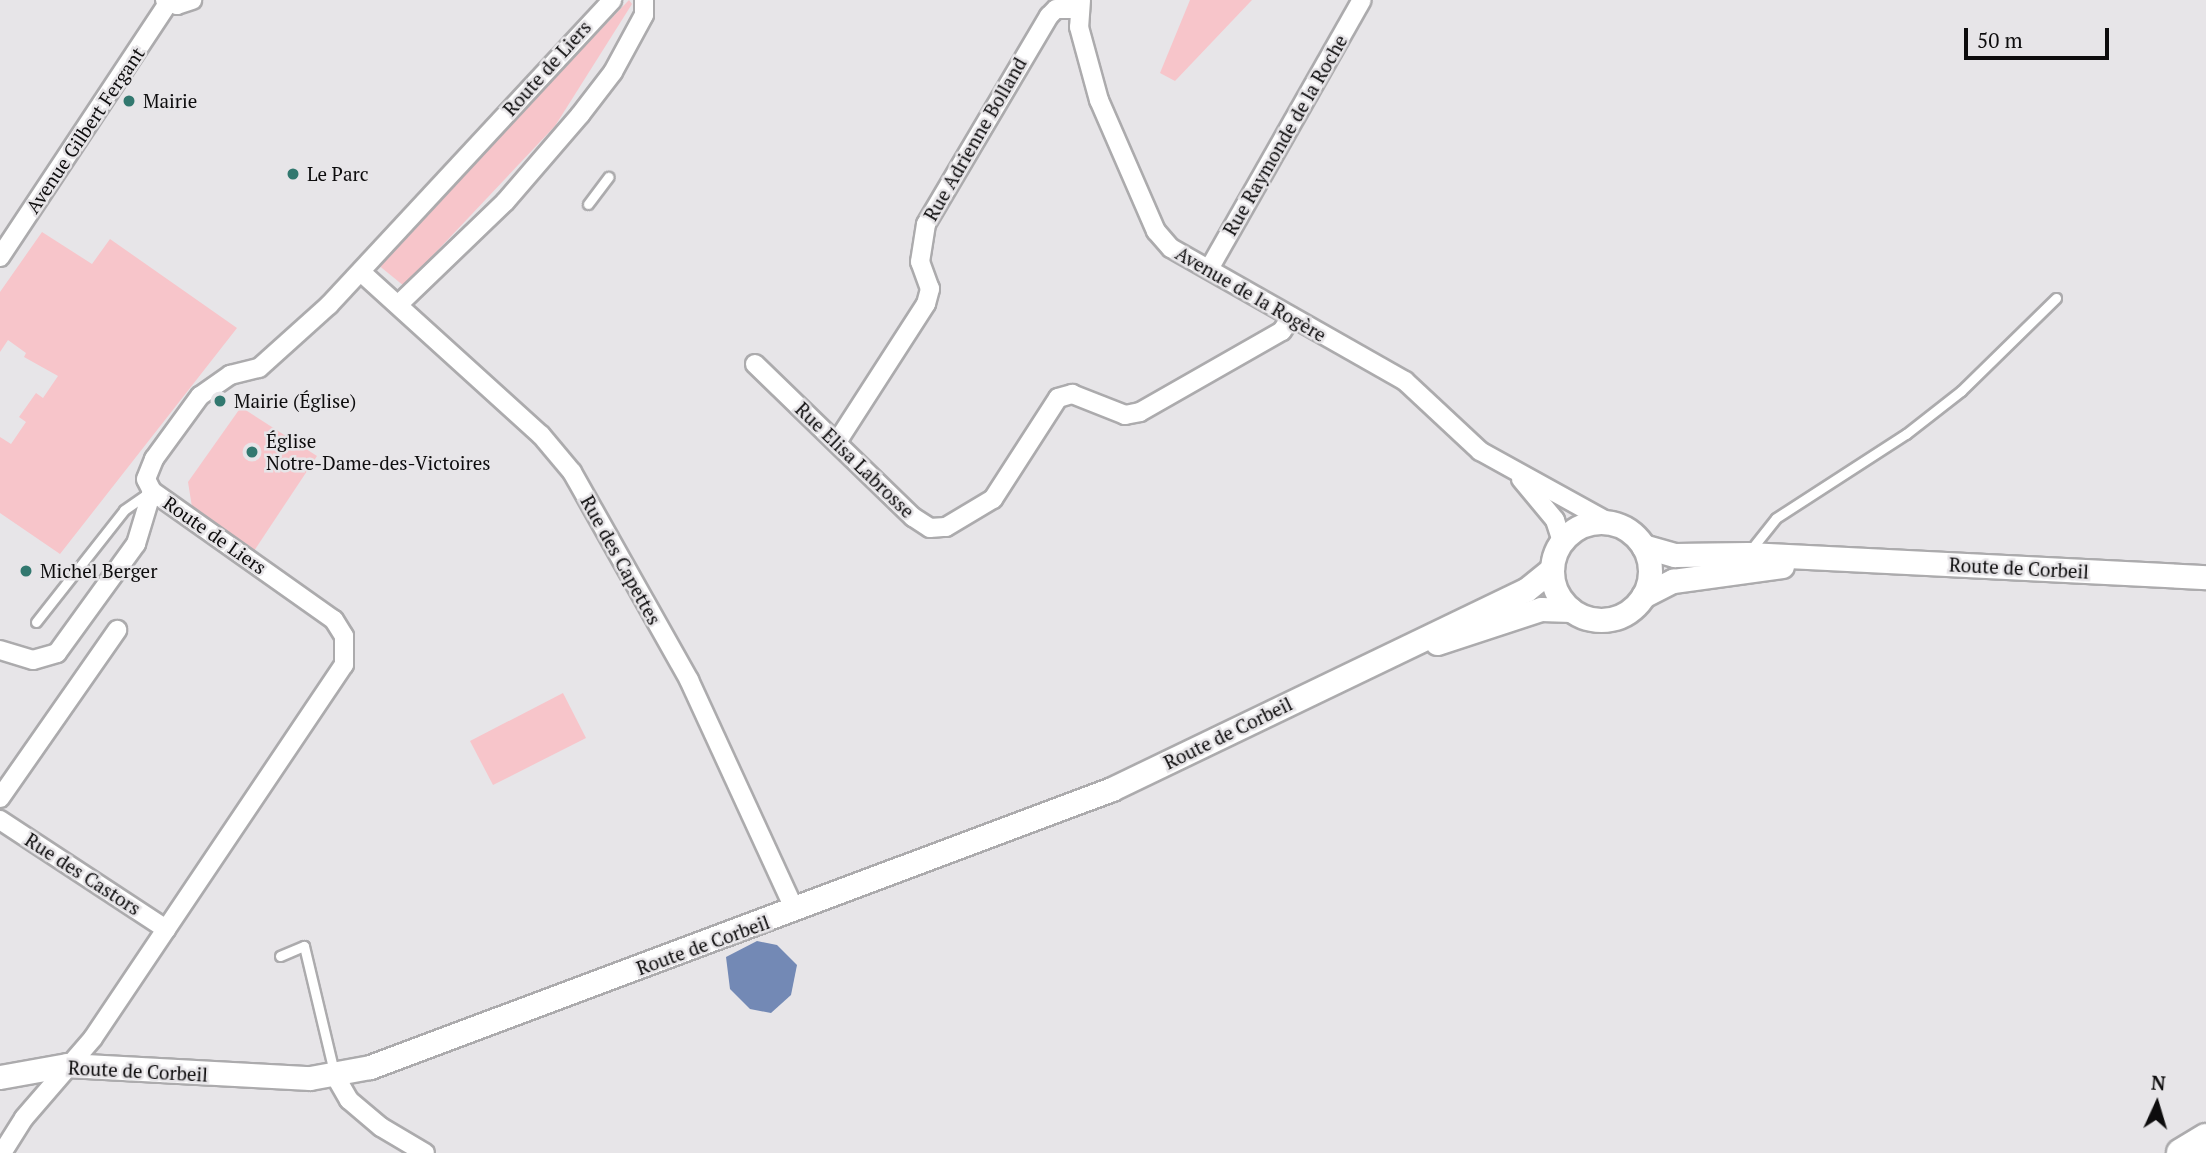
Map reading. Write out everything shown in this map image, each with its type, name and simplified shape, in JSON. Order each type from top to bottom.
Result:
[{"type":"main road","points":[[2180,1153],[2206,1138]]},
{"type":"street","points":[[167,1],[177,5],[192,0]]},
{"type":"street","points":[[400,303],[505,202],[580,115],[613,72],[644,15],[645,0]]},
{"type":"street","name":"Rue Raymonde de la Roche","points":[[1209,269],[1362,0]]},
{"type":"street","name":"Avenue Gilbert Fergant","points":[[0,257],[167,1]]},
{"type":"street","name":"Route de Liers","points":[[2,1153],[67,1065],[93,1038],[336,680],[346,651],[334,620],[152,491],[146,479],[154,459],[200,396],[230,375],[259,369],[361,272],[605,2]]},
{"type":"street","name":"Avenue de la Rogère","points":[[1080,4],[1083,48],[1099,100],[1156,231],[1171,248],[1405,381],[1457,433],[1514,471],[1610,523]]},
{"type":"street","name":"Rue Adrienne Bolland","points":[[837,442],[926,304],[930,289],[920,262],[926,224],[1049,16],[1056,9],[1080,4]]},
{"type":"street","name":"Rue des Capettes","points":[[361,272],[400,303],[541,435],[572,472],[712,728],[795,910]]},
{"type":"street","name":"Rue Elisa Labrosse","points":[[754,364],[913,517],[930,527],[946,527],[993,499],[1058,398],[1072,394],[1125,415],[1140,412],[1282,331],[1291,317]]},
{"type":"street","name":"Avenue de la Rogère","points":[[1514,471],[1546,508],[1562,541]]},
{"type":"street","points":[[0,650],[33,660],[57,653],[135,544],[152,491]]},
{"type":"street","points":[[1610,523],[1634,535],[1643,546],[1650,571],[1643,596],[1632,608],[1602,620],[1572,610],[1557,592],[1552,569],[1562,541],[1583,525],[1610,523]]},
{"type":"street","name":"Route de Corbeil","points":[[1643,546],[1675,555],[1748,554],[2206,577]]},
{"type":"street","name":"Route de Corbeil","points":[[1643,596],[1673,581],[1832,559]]},
{"type":"street","name":"Route de Corbeil","points":[[0,1077],[67,1065],[264,1077],[334,1074],[370,1067],[1112,789],[1526,590],[1552,569]]},
{"type":"street","name":"Route de Corbeil","points":[[1372,664],[1541,609],[1572,610]]},
{"type":"street","points":[[0,798],[117,630]]},
{"type":"street","name":"Rue des Castors","points":[[3,828],[166,929]]},
{"type":"street","points":[[334,1074],[349,1100],[381,1127],[425,1153]]},
{"type":"lane","points":[[588,204],[608,177]]},
{"type":"lane","points":[[1733,573],[1776,518],[1906,434],[1961,391],[2056,298]]},
{"type":"lane","points":[[36,622],[124,510],[152,491]]},
{"type":"lane","points":[[280,956],[304,946],[334,1074]]},
{"type":"shaded area","points":[[629,0],[632,4],[555,126],[404,286],[377,264]]},
{"type":"shaded area","points":[[1190,0],[1252,0],[1175,81],[1160,73]]},
{"type":"shaded area","points":[[42,232],[92,264],[110,239],[237,328],[60,554],[0,513],[0,437],[11,444],[26,422],[19,417],[36,393],[43,398],[58,376],[24,357],[26,353],[8,340],[0,352],[0,292]]},
{"type":"shaded area","points":[[241,407],[317,456],[254,551],[192,507],[188,482]]},
{"type":"shaded area","points":[[563,693],[586,738],[493,785],[470,741]]},
{"type":"water","points":[[757,941],[777,945],[797,965],[791,995],[771,1013],[750,1009],[730,989],[726,957]]},
{"type":"place","name":"Mairie","points":[[129,101]]},
{"type":"place","name":"Le Parc","points":[[293,174]]},
{"type":"place","name":"Mairie (Église)","points":[[220,401]]},
{"type":"place","name":"Église Notre-Dame-des-Victoires","points":[[252,452]]},
{"type":"place","name":"Michel Berger","points":[[26,571]]}]
